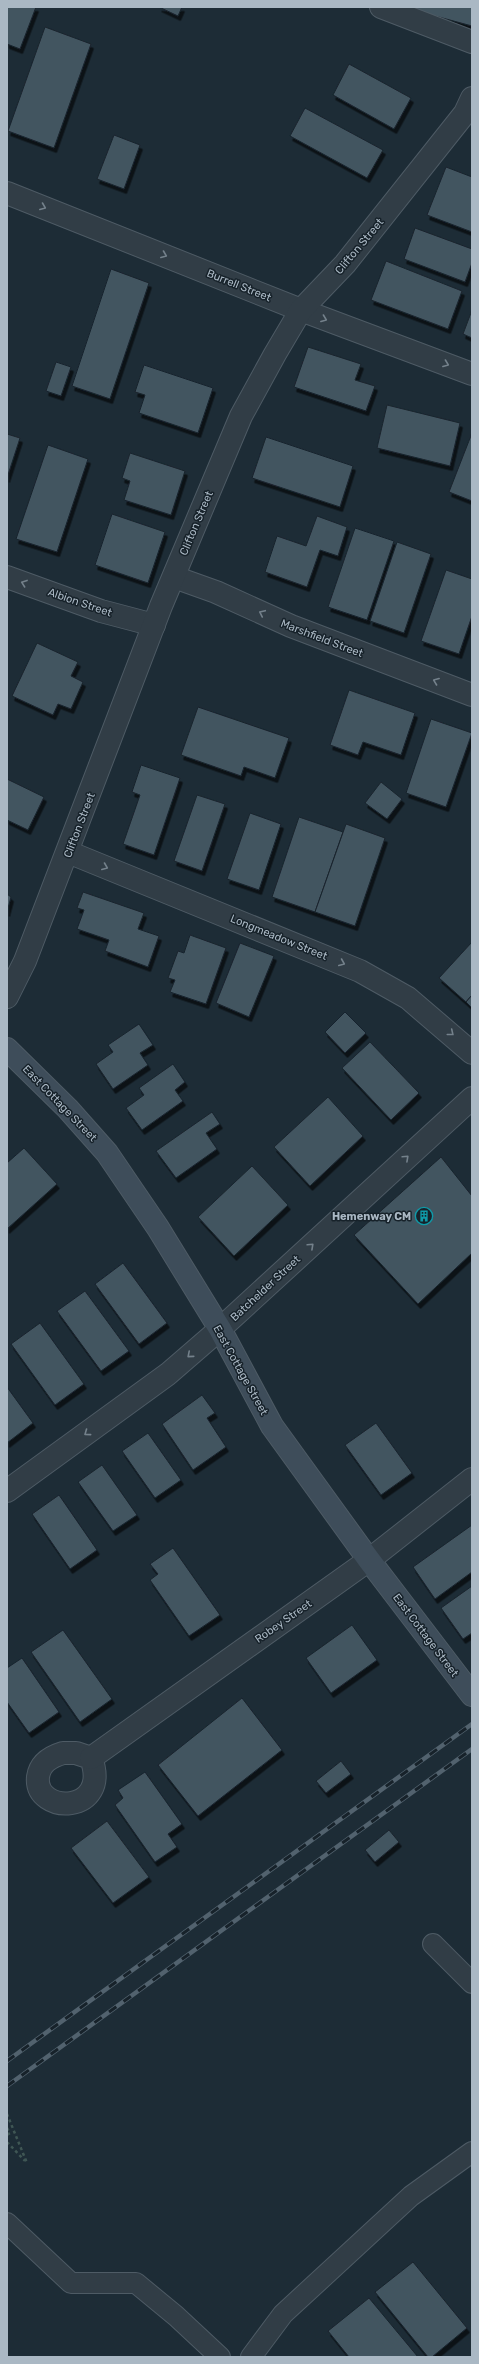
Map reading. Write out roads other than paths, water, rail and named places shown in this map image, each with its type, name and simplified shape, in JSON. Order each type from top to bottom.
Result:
[{"type":"street","points":[[381,7],[472,42]]},
{"type":"street","name":"Clifton Street","points":[[7,996],[25,961],[154,625],[241,416],[274,354],[301,310],[345,264],[465,113],[472,98]]},
{"type":"street","name":"Burrell Street","points":[[7,193],[301,310],[472,374]]},
{"type":"street","name":"Albion Street","points":[[7,577],[101,611],[154,625]]},
{"type":"street","name":"Marshfield Street","points":[[174,577],[216,592],[291,626],[472,695]]},
{"type":"street","name":"Longmeadow Street","points":[[68,852],[360,971],[408,998],[472,1052]]},
{"type":"street","name":"East Cottage Street","points":[[7,1049],[68,1109],[107,1153],[158,1228],[220,1329],[272,1426],[369,1560],[472,1696]]},
{"type":"street","name":"Batchelder Street","points":[[7,1491],[168,1374],[220,1329],[472,1098]]},
{"type":"street","name":"Robey Street","points":[[90,1758],[369,1560],[472,1479]]},
{"type":"lane","points":[[433,1944],[472,1983]]},
{"type":"lane","points":[[251,2357],[283,2314],[411,2196],[472,2152]]},
{"type":"lane","points":[[7,2223],[71,2283],[136,2283],[176,2316],[220,2357]]},
{"type":"railway","points":[[7,2061],[472,1724]]},
{"type":"railway","points":[[7,2086],[472,1749]]},
{"type":"place","name":"Hemenway CM","points":[[424,1216]]}]
